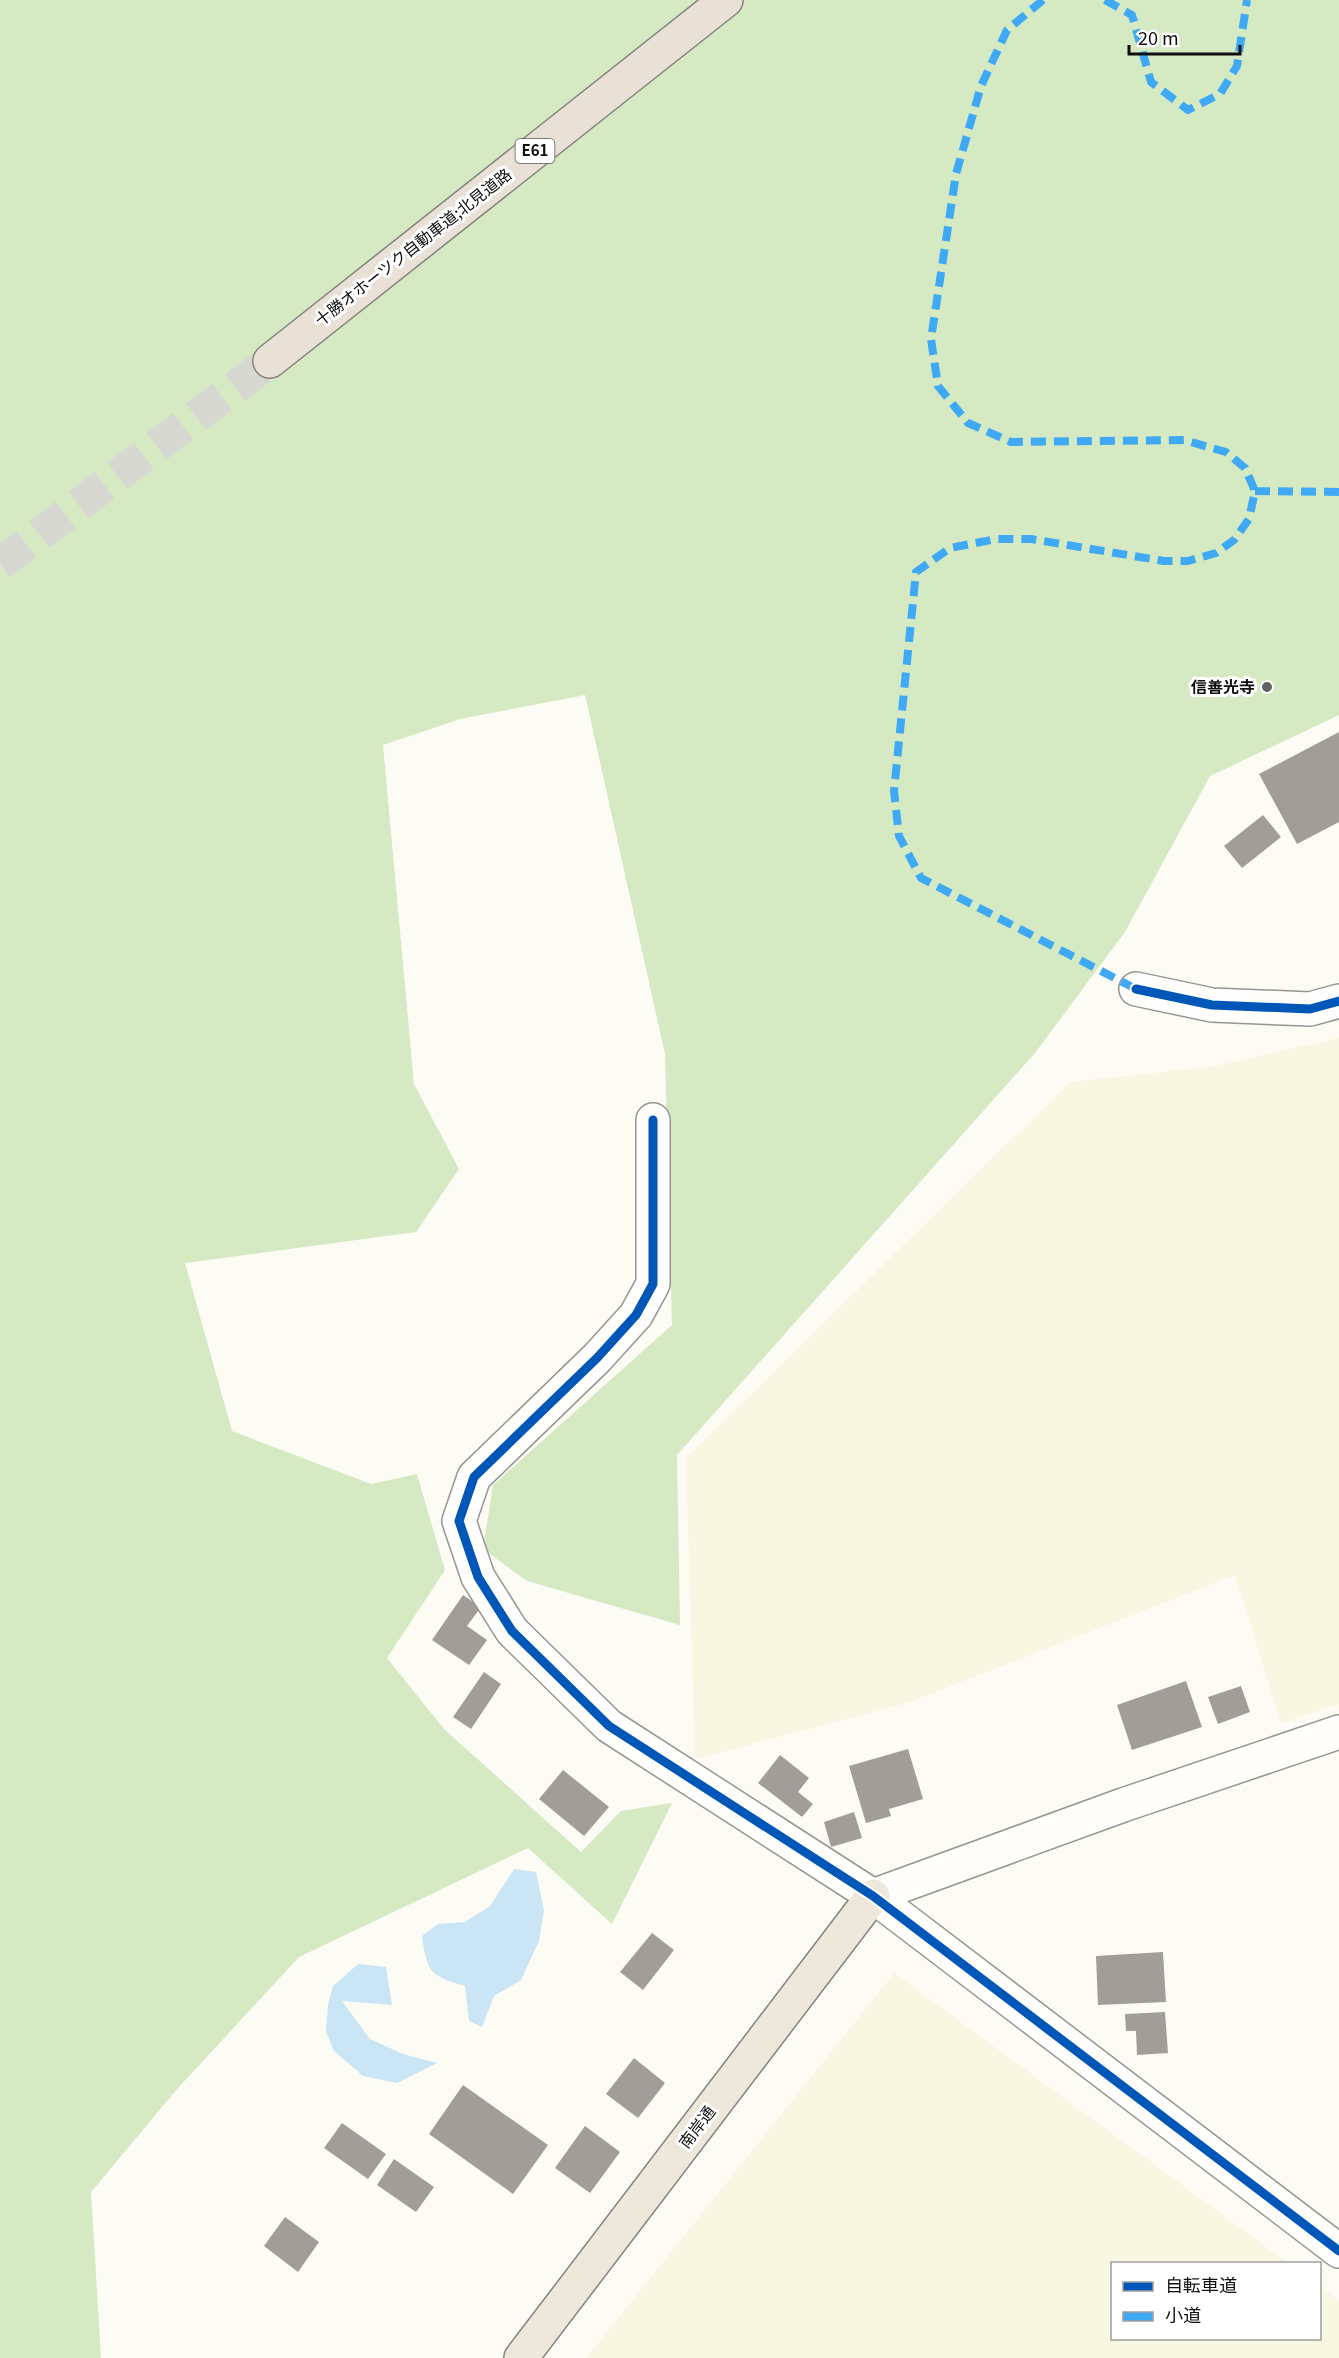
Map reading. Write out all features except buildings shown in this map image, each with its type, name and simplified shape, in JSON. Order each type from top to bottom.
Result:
[{"type":"highway","name":"十勝オホーツク自動車道;北見道路","points":[[270,361],[726,0]]},
{"type":"main road","name":"南岸通","points":[[521,2358],[873,1896]]},
{"type":"street","points":[[1136,989],[1212,1005],[1310,1009],[1339,1001]]},
{"type":"street","points":[[653,1120],[653,1284],[636,1315],[597,1358],[474,1477],[459,1521],[478,1576],[512,1631],[609,1726],[873,1896],[1339,2251]]},
{"type":"street","points":[[873,1896],[1123,1804],[1339,1732]]},
{"type":"green space","points":[[0,0],[1339,0],[1339,715],[1210,776],[1125,932],[1035,1053],[677,1455],[680,1625],[527,1581],[483,1549],[493,1485],[672,1325],[665,1054],[585,695],[460,719],[383,745],[414,1084],[459,1169],[416,1232],[185,1263],[232,1431],[371,1484],[417,1474],[445,1570],[387,1658],[444,1729],[581,1852],[621,1811],[672,1803],[612,1924],[528,1848],[299,1957],[178,2088],[91,2192],[101,2358],[0,2358]]},
{"type":"green space","points":[[1339,1038],[1339,1704],[1281,1723],[1235,1575],[907,1703],[695,1759],[686,1458],[1070,1082],[1211,1067]]},
{"type":"green space","points":[[894,1973],[1287,2262],[1111,2262],[1111,2340],[1321,2340],[1321,2288],[1339,2301],[1339,2358],[586,2358]]},
{"type":"water","points":[[514,1869],[536,1872],[544,1910],[539,1941],[521,1980],[494,1996],[482,2027],[469,2021],[465,1986],[444,1979],[432,1971],[426,1958],[422,1936],[438,1924],[465,1922],[490,1906]]},
{"type":"water","points":[[358,1964],[386,1967],[392,2005],[342,2001],[370,2039],[403,2054],[437,2063],[397,2083],[363,2076],[334,2051],[326,2032],[328,2005],[333,1986]]},
{"type":"tunnel","points":[[0,564],[270,361]]},
{"type":"marked path","points":[[1043,0],[1007,30],[981,86],[956,174],[931,339],[938,386],[968,423],[1011,442],[1184,440],[1226,452],[1245,468],[1255,491],[1249,519],[1234,540],[1216,553],[1188,561],[1164,561],[1031,539],[996,539],[950,548],[916,572],[894,791],[899,836],[921,878],[1136,989]]},
{"type":"marked path","points":[[1105,0],[1132,15],[1151,82],[1188,110],[1220,94],[1237,66],[1247,0]]},
{"type":"marked path","points":[[1255,491],[1339,492]]},
{"type":"cycle path","points":[[1136,989],[1212,1005],[1310,1009],[1339,1001]]},
{"type":"cycle path","points":[[653,1120],[653,1284],[636,1315],[597,1358],[474,1477],[459,1521],[478,1577],[512,1631],[609,1726],[873,1896],[1339,2251]]},
{"type":"place","name":"信善光寺","points":[[1267,687]]}]
